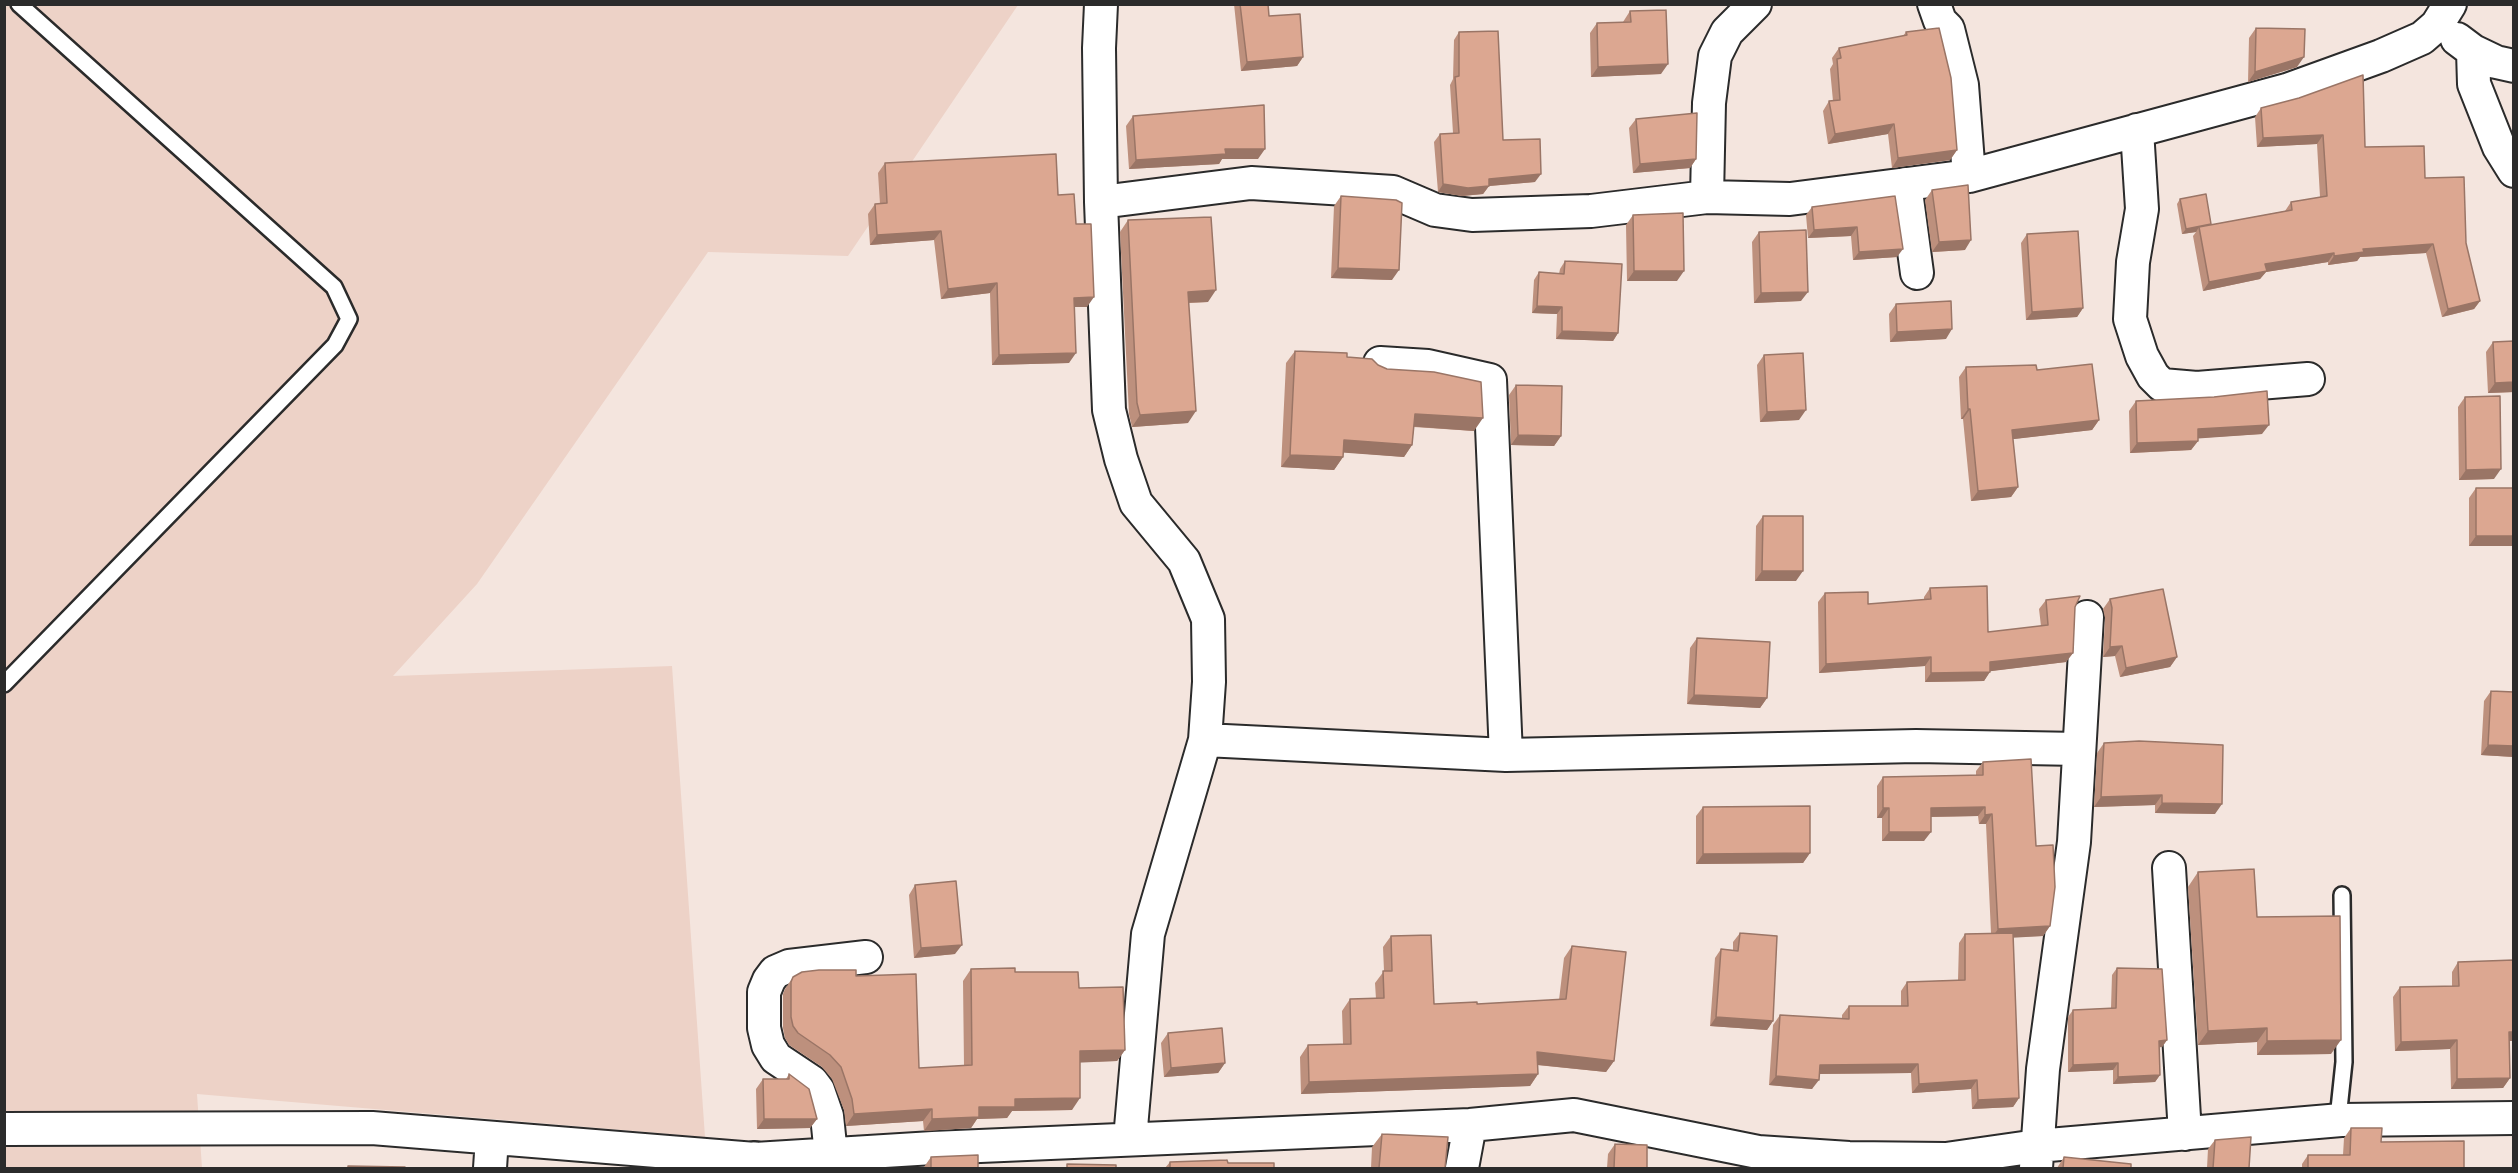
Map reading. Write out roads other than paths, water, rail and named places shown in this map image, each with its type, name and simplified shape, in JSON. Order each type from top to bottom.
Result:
[{"type":"street","points":[[1101,4],[1099,48],[1101,202],[1108,410],[1136,503],[1184,561],[1208,619],[1209,682],[1205,740],[1148,934],[1130,1139]]},
{"type":"street","points":[[1707,197],[1709,104],[1714,56],[1727,32],[1755,4]]},
{"type":"street","points":[[1934,4],[1936,15],[1948,29],[1962,85],[1969,176]]},
{"type":"street","points":[[1101,202],[1251,183],[1393,192],[1435,210],[1472,215],[1591,211],[1707,197],[1790,199],[1969,176],[2287,90],[2381,56],[2422,38],[2444,15],[2473,51],[2496,62],[2514,66]]},
{"type":"street","points":[[2473,51],[2474,84],[2499,147],[2514,171]]},
{"type":"street","points":[[2137,130],[2142,209],[2133,262],[2130,319],[2142,356],[2152,376],[2162,385],[2197,388],[2308,379]]},
{"type":"street","points":[[1905,184],[1917,273]]},
{"type":"street","points":[[1380,363],[1428,366],[1490,380],[1506,755]]},
{"type":"street","points":[[2036,1157],[2043,1069],[2074,842],[2087,617]]},
{"type":"street","points":[[1205,740],[1506,755],[1916,746],[2079,749]]},
{"type":"street","points":[[2169,868],[2185,1134]]},
{"type":"street","points":[[831,1155],[827,1116],[818,1090],[812,1082],[776,1059],[768,1045],[764,1028],[764,992],[769,980],[776,972],[789,966],[866,957]]},
{"type":"street","points":[[4,1130],[372,1128],[491,1153],[755,1164],[831,1155],[1130,1139],[1470,1125],[1574,1115],[1758,1152],[1849,1158],[1946,1159],[2036,1157],[2185,1134],[2341,1120],[2514,1118]]},
{"type":"street","points":[[1462,1168],[1470,1125]]},
{"type":"lane","points":[[4,684],[335,345],[349,319],[334,286],[19,4]]},
{"type":"lane","points":[[2341,1120],[2339,1110],[2344,1062],[2342,896]]}]
